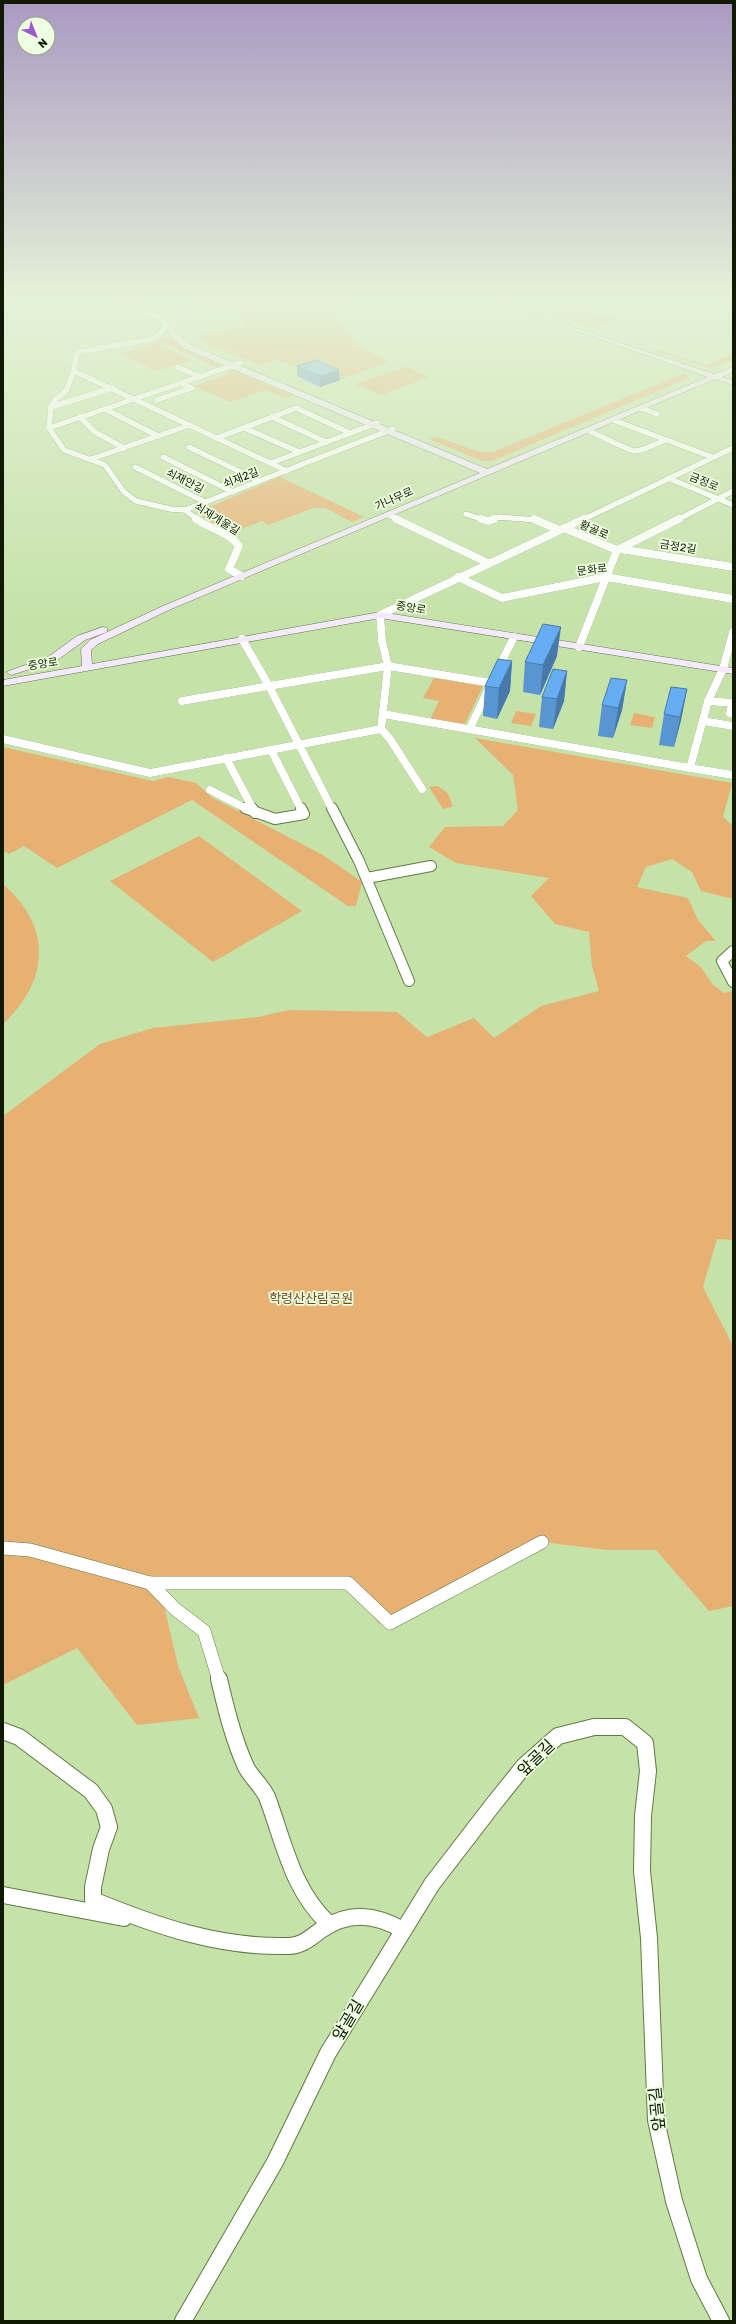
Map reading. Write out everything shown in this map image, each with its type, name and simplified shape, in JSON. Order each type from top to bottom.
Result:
[{"type":"street","points":[[56,405],[51,407],[49,428],[116,405]]},
{"type":"street","points":[[150,405],[287,470]]},
{"type":"street","points":[[289,405],[350,433]]},
{"type":"street","points":[[330,405],[489,471]]},
{"type":"street","points":[[335,405],[374,423]]},
{"type":"street","name":"가나무로","points":[[87,669],[86,649],[94,642],[166,608],[647,405]]},
{"type":"street","points":[[217,438],[296,408]]},
{"type":"street","points":[[641,408],[657,414]]},
{"type":"street","points":[[105,409],[158,436]]},
{"type":"street","points":[[272,417],[326,442]]},
{"type":"street","points":[[80,418],[95,432],[124,448]]},
{"type":"street","points":[[613,420],[712,457]]},
{"type":"street","points":[[271,463],[374,423]]},
{"type":"street","points":[[91,459],[190,424]]},
{"type":"street","name":"쇠재개울길","points":[[49,428],[64,450],[105,465],[113,474],[124,492],[136,501],[170,509],[184,510],[204,525],[233,538],[239,546],[229,569],[241,576]]},
{"type":"street","points":[[244,428],[299,452]]},
{"type":"street","name":"쇠재2길","points":[[184,510],[391,430]]},
{"type":"street","points":[[589,431],[610,439],[630,451],[636,451],[665,440]]},
{"type":"street","points":[[189,448],[260,481]]},
{"type":"street","points":[[422,789],[390,739],[381,729],[384,689],[388,666],[382,641],[380,615],[733,448]]},
{"type":"street","name":"쇠재안길","points":[[162,457],[233,492]]},
{"type":"street","name":"쇠재안길","points":[[135,467],[205,502]]},
{"type":"street","name":"금정로","points":[[668,478],[733,505]]},
{"type":"street","name":"금정2길","points":[[618,550],[733,491]]},
{"type":"street","name":"황골로","points":[[466,514],[488,521],[498,517],[533,518],[618,550]]},
{"type":"street","points":[[389,515],[488,563]]},
{"type":"street","points":[[579,647],[618,550]]},
{"type":"street","name":"금정2길","points":[[618,550],[733,567]]},
{"type":"street","name":"문화로","points":[[458,577],[502,598],[606,577],[733,599]]},
{"type":"street","points":[[3,674],[31,667],[52,659],[81,638],[166,608]]},
{"type":"street","name":"중앙로","points":[[3,683],[380,615],[728,670]]},
{"type":"street","points":[[690,768],[708,701],[728,670],[733,633]]},
{"type":"street","points":[[470,728],[514,637]]},
{"type":"street","points":[[242,639],[300,744],[367,878],[409,981]]},
{"type":"street","points":[[182,701],[388,666],[492,683]]},
{"type":"street","name":"중앙로","points":[[3,677],[52,669],[87,669]]},
{"type":"street","points":[[708,701],[733,704],[730,713],[733,713]]},
{"type":"street","points":[[383,714],[733,775]]},
{"type":"street","points":[[703,721],[733,726]]},
{"type":"street","points":[[3,739],[150,773],[381,729]]},
{"type":"street","points":[[210,790],[255,813],[275,819],[304,814],[271,750]]},
{"type":"street","points":[[226,758],[255,813]]},
{"type":"street","points":[[367,878],[431,866]]},
{"type":"street","points":[[733,951],[722,961],[733,982]]},
{"type":"street","points":[[3,1548],[30,1550],[150,1583],[348,1583],[390,1623],[542,1542]]},
{"type":"street","points":[[150,1583],[175,1609],[204,1631],[215,1662],[230,1724],[247,1768],[266,1795],[284,1850],[301,1890],[316,1912],[329,1924]]},
{"type":"street","name":"앞골길","points":[[183,2321],[275,2162],[328,2053],[432,1884],[524,1766],[558,1736],[594,1727],[625,1727],[645,1743],[648,1771],[644,1816],[642,1871],[649,1938],[656,2120],[674,2201],[699,2279],[721,2321]]},
{"type":"street","points":[[3,1731],[19,1737],[91,1791],[104,1809],[109,1827],[101,1849],[93,1887],[93,1900],[146,1922],[181,1934],[210,1940],[271,1946],[292,1946],[310,1939],[329,1924],[353,1914],[384,1919],[403,1930]]},
{"type":"street","points":[[3,1895],[146,1922]]},
{"type":"green space","points":[[606,405],[624,405],[492,461],[482,461],[429,439],[437,437],[480,452],[493,452]]},
{"type":"green space","points":[[280,477],[364,517],[352,522],[325,508],[313,508],[269,525],[262,521],[232,532],[213,524],[197,512]]},
{"type":"green space","points":[[434,678],[483,686],[465,724],[430,719],[439,701],[423,698]]},
{"type":"green space","points":[[516,711],[536,714],[531,726],[511,723]]},
{"type":"green space","points":[[634,713],[655,717],[652,728],[630,725]]},
{"type":"green space","name":"학령산산림공원","points":[[475,738],[732,783],[723,817],[733,826],[733,899],[701,891],[692,872],[672,859],[646,867],[637,887],[688,898],[698,920],[716,941],[706,941],[686,956],[701,967],[713,985],[724,993],[733,991],[733,1240],[717,1239],[703,1287],[733,1346],[733,1606],[709,1611],[656,1550],[607,1550],[542,1542],[390,1623],[379,1624],[348,1583],[160,1588],[178,1666],[199,1718],[137,1725],[77,1648],[3,1685],[3,1116],[100,1044],[153,1028],[258,1017],[289,1010],[397,1012],[427,1037],[474,1018],[494,1038],[541,1006],[599,991],[592,966],[589,932],[555,924],[531,896],[549,878],[456,863],[429,847],[445,827],[503,826],[518,810],[513,775]]},
{"type":"green space","points":[[3,747],[153,781],[168,777],[196,783],[213,798],[323,855],[362,882],[356,906],[348,906],[192,800],[57,868],[24,846],[9,854],[3,851]]},
{"type":"green space","points":[[437,786],[448,794],[452,807],[443,809],[429,787]]},
{"type":"green space","points":[[199,836],[302,911],[213,962],[110,881]]},
{"type":"green space","points":[[3,884],[19,901],[30,918],[37,936],[39,954],[37,972],[30,990],[19,1007],[3,1024]]},
{"type":"building","points":[[543,624],[561,627],[543,665],[525,662]]},
{"type":"building","points":[[498,659],[512,661],[499,688],[485,686]]},
{"type":"building","points":[[553,669],[567,671],[557,699],[542,697]]},
{"type":"building","points":[[611,678],[627,680],[618,708],[602,705]]},
{"type":"building","points":[[671,687],[687,689],[680,717],[664,714]]}]
